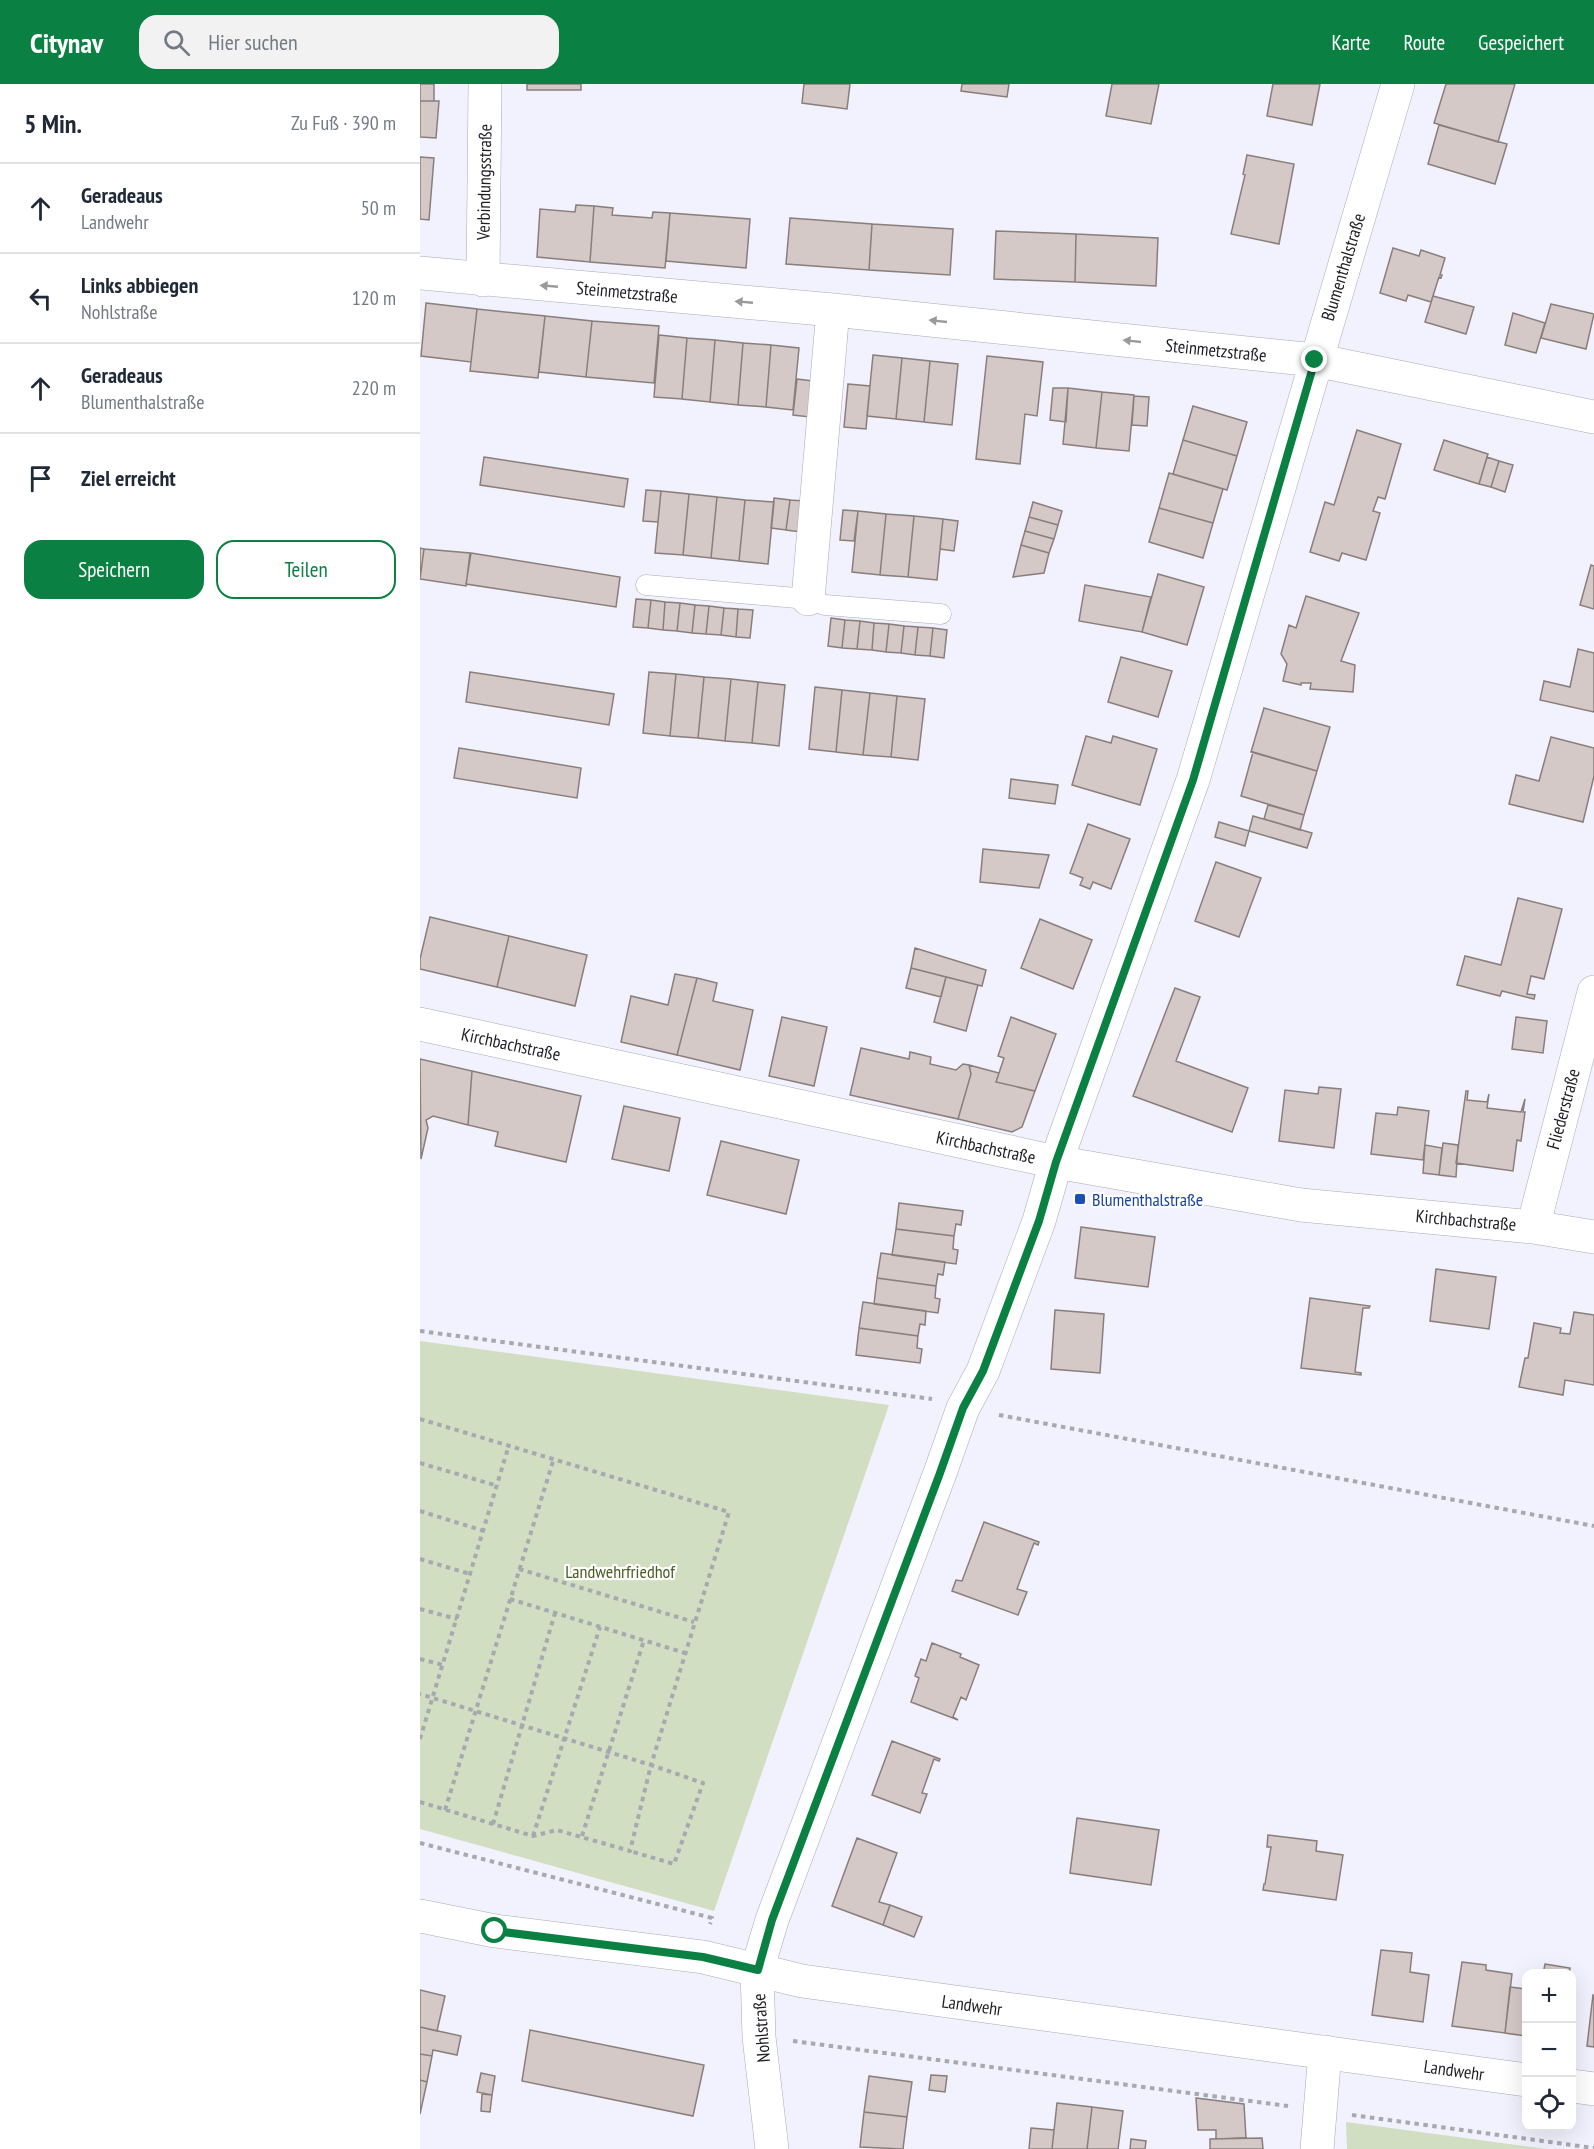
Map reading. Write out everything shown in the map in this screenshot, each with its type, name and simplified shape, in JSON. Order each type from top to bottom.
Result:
[{"type":"street","name":"Verbindungsstraße","points":[[483,280],[485,84]]},
{"type":"street","name":"Blumenthalstraße","points":[[964,1406],[987,1360],[1039,1221],[1056,1162],[1193,780],[1398,84]]},
{"type":"street","name":"Steinmetzstraße","points":[[420,273],[834,310],[1315,360],[1594,417]]},
{"type":"street","points":[[808,599],[834,310]]},
{"type":"street","name":"Fliederstraße","points":[[1533,1227],[1594,992]]},
{"type":"street","name":"Kirchbachstraße","points":[[420,1024],[1056,1162],[1301,1205],[1533,1227],[1594,1237]]},
{"type":"street","name":"Nohlstraße","points":[[772,2149],[759,2037],[758,1970],[772,1920],[964,1406]]},
{"type":"street","name":"Landwehr","points":[[420,1916],[495,1931],[703,1957],[802,1981],[1522,2079]]},
{"type":"street","points":[[1317,2149],[1325,2052]]},
{"type":"street","points":[[1576,2087],[1594,2089]]},
{"type":"lane","points":[[646,585],[808,599],[825,605],[941,614]]},
{"type":"path","points":[[420,1331],[964,1406],[1594,1526]]},
{"type":"path","points":[[420,1419],[729,1512],[651,1765],[630,1851]]},
{"type":"path","points":[[420,1739],[509,1445]]},
{"type":"path","points":[[446,1810],[554,1458]]},
{"type":"path","points":[[420,1463],[498,1486]]},
{"type":"path","points":[[420,1511],[484,1531]]},
{"type":"path","points":[[420,1559],[470,1574]]},
{"type":"path","points":[[519,1569],[694,1622]]},
{"type":"path","points":[[510,1599],[685,1653]]},
{"type":"path","points":[[420,1608],[457,1619]]},
{"type":"path","points":[[493,1824],[555,1613]]},
{"type":"path","points":[[533,1836],[600,1627]]},
{"type":"path","points":[[582,1836],[644,1640]]},
{"type":"path","points":[[420,1659],[443,1665]]},
{"type":"path","points":[[420,1694],[610,1751],[703,1783],[674,1864],[557,1830],[533,1836],[420,1802]]},
{"type":"path","points":[[420,1843],[712,1918],[703,1957]]},
{"type":"path","points":[[759,2037],[1594,2148]]},
{"type":"green space","name":"Landwehrfriedhof","points":[[420,1341],[889,1405],[714,1911],[420,1829]]},
{"type":"green space","points":[[1346,2122],[1547,2149],[1347,2149]]},
{"type":"building","points":[[420,84],[434,84],[434,101],[420,101]]},
{"type":"building","points":[[527,84],[581,84],[581,90],[527,90]]},
{"type":"building","points":[[804,84],[850,84],[847,109],[802,103]]},
{"type":"building","points":[[962,84],[1009,84],[1007,97],[961,91]]},
{"type":"building","points":[[1112,84],[1159,84],[1151,124],[1106,116]]},
{"type":"building","points":[[1273,84],[1320,84],[1312,125],[1267,116]]},
{"type":"building","points":[[1446,84],[1515,84],[1498,142],[1434,123]]},
{"type":"building","points":[[420,101],[439,101],[436,138],[420,137]]},
{"type":"building","points":[[1439,125],[1507,144],[1495,184],[1428,164]]},
{"type":"building","points":[[1247,155],[1294,164],[1279,244],[1231,234],[1245,175],[1243,174]]},
{"type":"building","points":[[420,157],[434,158],[429,220],[420,219]]},
{"type":"building","points":[[576,205],[594,206],[590,262],[537,257],[540,209],[575,212]]},
{"type":"building","points":[[594,206],[613,208],[612,215],[652,218],[653,212],[670,213],[665,268],[590,262]]},
{"type":"building","points":[[670,213],[750,219],[746,268],[666,261]]},
{"type":"building","points":[[790,218],[872,224],[869,270],[786,264]]},
{"type":"building","points":[[872,224],[953,229],[950,275],[869,270]]},
{"type":"building","points":[[996,231],[1076,234],[1075,282],[994,279]]},
{"type":"building","points":[[1076,234],[1158,238],[1156,286],[1075,282]]},
{"type":"building","points":[[1393,248],[1419,256],[1421,250],[1445,258],[1440,275],[1442,275],[1441,278],[1439,277],[1431,302],[1408,295],[1406,301],[1380,293]]},
{"type":"building","points":[[1433,296],[1474,307],[1466,334],[1425,322]]},
{"type":"building","points":[[426,303],[477,309],[471,362],[421,356]]},
{"type":"building","points":[[1551,304],[1594,314],[1586,349],[1541,338]]},
{"type":"building","points":[[477,309],[545,316],[538,378],[470,371]]},
{"type":"building","points":[[1513,313],[1545,323],[1536,353],[1505,345]]},
{"type":"building","points":[[545,316],[592,321],[586,377],[539,372]]},
{"type":"building","points":[[592,321],[659,326],[654,383],[586,377]]},
{"type":"building","points":[[659,335],[687,338],[682,399],[654,397]]},
{"type":"building","points":[[687,338],[715,340],[710,402],[682,399]]},
{"type":"building","points":[[715,340],[743,343],[738,405],[710,402]]},
{"type":"building","points":[[743,343],[771,345],[766,407],[738,405]]},
{"type":"building","points":[[771,345],[799,348],[793,410],[766,407]]},
{"type":"building","points":[[873,355],[902,358],[896,419],[867,416]]},
{"type":"building","points":[[987,356],[1043,362],[1037,416],[1025,414],[1020,464],[976,459]]},
{"type":"building","points":[[902,358],[930,361],[924,422],[896,419]]},
{"type":"building","points":[[930,361],[958,364],[952,425],[924,422]]},
{"type":"building","points":[[797,379],[813,381],[810,417],[793,415]]},
{"type":"building","points":[[848,384],[870,386],[866,429],[844,427]]},
{"type":"building","points":[[1053,388],[1068,388],[1066,422],[1050,420]]},
{"type":"building","points":[[1068,388],[1102,392],[1096,448],[1063,444]]},
{"type":"building","points":[[1102,392],[1134,395],[1129,451],[1096,448]]},
{"type":"building","points":[[1134,396],[1149,397],[1147,426],[1132,425]]},
{"type":"building","points":[[1193,406],[1247,422],[1237,456],[1183,440]]},
{"type":"building","points":[[1357,430],[1401,444],[1385,499],[1378,497],[1373,511],[1380,513],[1366,560],[1342,553],[1339,561],[1310,552],[1325,502],[1334,505]]},
{"type":"building","points":[[1183,440],[1237,456],[1227,490],[1173,474]]},
{"type":"building","points":[[1444,440],[1488,454],[1479,484],[1434,470]]},
{"type":"building","points":[[484,457],[628,479],[624,507],[480,485]]},
{"type":"building","points":[[1487,457],[1499,461],[1491,487],[1479,484]]},
{"type":"building","points":[[1499,461],[1513,465],[1505,492],[1491,487]]},
{"type":"building","points":[[1169,473],[1223,489],[1213,523],[1159,508]]},
{"type":"building","points":[[646,490],[661,491],[658,522],[643,521]]},
{"type":"building","points":[[661,491],[689,494],[683,555],[655,553]]},
{"type":"building","points":[[689,494],[717,497],[711,558],[683,555]]},
{"type":"building","points":[[717,497],[745,500],[739,561],[711,558]]},
{"type":"building","points":[[774,498],[790,500],[786,530],[771,528]]},
{"type":"building","points":[[745,500],[774,502],[768,564],[739,561]]},
{"type":"building","points":[[790,500],[804,501],[801,532],[786,530]]},
{"type":"building","points":[[1033,502],[1062,511],[1058,525],[1029,517]]},
{"type":"building","points":[[1159,508],[1213,523],[1203,558],[1149,542]]},
{"type":"building","points":[[843,510],[858,511],[854,541],[840,540]]},
{"type":"building","points":[[858,511],[886,514],[880,575],[852,572]]},
{"type":"building","points":[[886,514],[914,516],[908,577],[880,575]]},
{"type":"building","points":[[914,516],[943,519],[937,580],[908,577]]},
{"type":"building","points":[[1029,517],[1058,525],[1054,539],[1025,531]]},
{"type":"building","points":[[943,519],[958,521],[954,551],[940,549]]},
{"type":"building","points":[[1025,531],[1054,539],[1049,553],[1021,545]]},
{"type":"building","points":[[1021,545],[1049,553],[1044,573],[1013,577]]},
{"type":"building","points":[[420,548],[424,549],[420,579]]},
{"type":"building","points":[[424,549],[470,553],[466,586],[420,579]]},
{"type":"building","points":[[471,553],[620,577],[616,607],[466,584]]},
{"type":"building","points":[[1591,565],[1594,566],[1594,609],[1580,605]]},
{"type":"building","points":[[1158,574],[1204,587],[1187,645],[1142,632]]},
{"type":"building","points":[[1085,585],[1151,597],[1142,632],[1079,621]]},
{"type":"building","points":[[1306,596],[1359,613],[1341,661],[1355,665],[1353,692],[1310,689],[1311,683],[1301,683],[1301,685],[1283,681],[1287,664],[1281,654],[1289,625],[1296,628]]},
{"type":"building","points":[[636,599],[651,600],[648,628],[633,627]]},
{"type":"building","points":[[651,600],[665,602],[663,630],[648,628]]},
{"type":"building","points":[[665,602],[680,603],[677,631],[663,630]]},
{"type":"building","points":[[680,603],[695,605],[692,633],[677,631]]},
{"type":"building","points":[[695,605],[709,606],[706,634],[692,633]]},
{"type":"building","points":[[709,606],[724,608],[721,635],[706,634]]},
{"type":"building","points":[[724,608],[738,609],[736,637],[721,635]]},
{"type":"building","points":[[738,609],[753,610],[750,638],[736,637]]},
{"type":"building","points":[[831,618],[845,620],[842,648],[828,646]]},
{"type":"building","points":[[845,620],[860,621],[857,649],[842,648]]},
{"type":"building","points":[[860,621],[874,623],[872,650],[857,649]]},
{"type":"building","points":[[874,623],[889,624],[886,652],[872,650]]},
{"type":"building","points":[[889,624],[904,626],[901,653],[886,652]]},
{"type":"building","points":[[904,626],[918,627],[915,655],[901,653]]},
{"type":"building","points":[[918,627],[933,628],[930,656],[915,655]]},
{"type":"building","points":[[933,628],[947,630],[944,658],[930,656]]},
{"type":"building","points":[[1578,649],[1594,653],[1594,712],[1540,700],[1544,681],[1570,687]]},
{"type":"building","points":[[1121,657],[1172,671],[1158,717],[1108,702]]},
{"type":"building","points":[[470,672],[614,694],[609,725],[466,702]]},
{"type":"building","points":[[649,672],[676,674],[670,736],[643,733]]},
{"type":"building","points":[[676,674],[704,677],[698,738],[670,736]]},
{"type":"building","points":[[704,677],[731,679],[725,741],[698,738]]},
{"type":"building","points":[[731,679],[758,682],[752,743],[725,741]]},
{"type":"building","points":[[758,682],[785,685],[779,746],[752,743]]},
{"type":"building","points":[[815,687],[842,690],[836,752],[809,749]]},
{"type":"building","points":[[842,690],[870,693],[863,755],[836,752]]},
{"type":"building","points":[[870,693],[897,696],[891,757],[863,755]]},
{"type":"building","points":[[897,696],[925,699],[918,760],[891,757]]},
{"type":"building","points":[[1264,708],[1330,727],[1317,771],[1251,752]]},
{"type":"building","points":[[1086,736],[1111,743],[1113,736],[1157,749],[1140,805],[1072,785]]},
{"type":"building","points":[[1551,737],[1594,748],[1594,776],[1583,822],[1509,804],[1516,775],[1539,781]]},
{"type":"building","points":[[459,748],[581,768],[577,798],[454,778]]},
{"type":"building","points":[[1253,752],[1317,771],[1304,815],[1241,796]]},
{"type":"building","points":[[1011,779],[1058,785],[1055,804],[1009,798]]},
{"type":"building","points":[[1268,805],[1304,815],[1300,830],[1264,819]]},
{"type":"building","points":[[1253,816],[1312,833],[1307,848],[1249,831]]},
{"type":"building","points":[[1219,822],[1249,831],[1245,846],[1215,837]]},
{"type":"building","points":[[1088,824],[1130,839],[1111,889],[1093,882],[1090,889],[1080,885],[1083,878],[1070,873]]},
{"type":"building","points":[[983,849],[1049,855],[1039,888],[980,882]]},
{"type":"building","points":[[1216,862],[1261,878],[1239,937],[1195,921]]},
{"type":"building","points":[[1518,898],[1562,909],[1544,979],[1531,976],[1527,994],[1535,995],[1534,999],[1502,991],[1500,996],[1457,985],[1465,956],[1501,965]]},
{"type":"building","points":[[430,917],[509,936],[497,987],[420,969],[420,959]]},
{"type":"building","points":[[1040,919],[1092,940],[1073,989],[1021,968]]},
{"type":"building","points":[[509,936],[587,955],[575,1006],[497,987]]},
{"type":"building","points":[[915,948],[986,970],[982,986],[911,968]]},
{"type":"building","points":[[911,968],[946,977],[941,997],[906,988]]},
{"type":"building","points":[[675,974],[697,978],[677,1055],[621,1042],[631,996],[668,1005]]},
{"type":"building","points":[[946,977],[978,985],[966,1031],[934,1022]]},
{"type":"building","points":[[697,978],[717,983],[713,1001],[753,1010],[740,1070],[677,1055]]},
{"type":"building","points":[[1175,988],[1200,997],[1176,1061],[1248,1088],[1232,1132],[1133,1096]]},
{"type":"building","points":[[782,1017],[827,1027],[814,1086],[769,1076]]},
{"type":"building","points":[[1011,1017],[1056,1034],[1035,1091],[996,1082],[1004,1058],[998,1056]]},
{"type":"building","points":[[1516,1017],[1547,1021],[1543,1053],[1512,1049]]},
{"type":"building","points":[[861,1048],[909,1059],[910,1052],[931,1057],[930,1064],[956,1070],[963,1064],[969,1065],[971,1074],[958,1119],[850,1095]]},
{"type":"building","points":[[420,1059],[472,1071],[468,1125],[433,1116],[426,1120],[428,1128],[421,1159]]},
{"type":"building","points":[[969,1065],[999,1073],[996,1082],[1035,1091],[1022,1127],[1012,1132],[958,1119],[971,1074]]},
{"type":"building","points":[[472,1071],[581,1096],[566,1162],[495,1146],[498,1132],[468,1125]]},
{"type":"building","points":[[1319,1087],[1341,1089],[1334,1148],[1279,1141],[1285,1090],[1318,1094]]},
{"type":"building","points":[[1466,1091],[1468,1091],[1467,1100],[1487,1102],[1489,1094],[1487,1108],[1521,1112],[1525,1099],[1521,1141],[1517,1140],[1513,1171],[1456,1163]]},
{"type":"building","points":[[624,1106],[680,1118],[669,1171],[612,1159]]},
{"type":"building","points":[[1398,1107],[1429,1111],[1423,1160],[1371,1154],[1376,1113],[1397,1115]]},
{"type":"building","points":[[721,1141],[799,1160],[786,1214],[707,1195]]},
{"type":"building","points":[[1443,1143],[1458,1145],[1456,1177],[1439,1175]]},
{"type":"building","points":[[1425,1145],[1442,1148],[1439,1175],[1423,1173]]},
{"type":"building","points":[[899,1203],[963,1211],[961,1225],[956,1224],[954,1236],[896,1229]]},
{"type":"building","points":[[1081,1227],[1155,1237],[1148,1287],[1075,1278]]},
{"type":"building","points":[[896,1229],[954,1236],[953,1249],[958,1250],[956,1264],[892,1255]]},
{"type":"building","points":[[881,1253],[945,1262],[943,1275],[938,1274],[936,1286],[877,1278]]},
{"type":"building","points":[[1436,1269],[1496,1277],[1489,1329],[1430,1321]]},
{"type":"building","points":[[877,1278],[936,1286],[935,1298],[940,1299],[938,1313],[874,1304]]},
{"type":"building","points":[[1310,1298],[1370,1306],[1363,1308],[1355,1372],[1361,1375],[1301,1368]]},
{"type":"building","points":[[863,1302],[926,1311],[925,1325],[920,1324],[918,1336],[859,1328]]},
{"type":"building","points":[[1055,1310],[1104,1314],[1100,1373],[1051,1369]]},
{"type":"building","points":[[1574,1312],[1594,1315],[1594,1385],[1565,1380],[1563,1395],[1519,1387],[1525,1358],[1528,1358],[1534,1323],[1561,1328],[1560,1333],[1570,1334]]},
{"type":"building","points":[[859,1328],[918,1336],[917,1348],[922,1349],[920,1363],[856,1355]]},
{"type":"building","points":[[984,1522],[1039,1542],[1038,1545],[1034,1543],[1017,1589],[1027,1592],[1018,1615],[952,1591],[956,1580],[962,1581]]},
{"type":"building","points":[[932,1643],[961,1654],[960,1657],[979,1665],[966,1700],[961,1697],[953,1717],[958,1720],[911,1702],[919,1678],[915,1676],[921,1659],[926,1661]]},
{"type":"building","points":[[892,1741],[940,1759],[939,1761],[934,1759],[922,1793],[927,1794],[920,1813],[872,1795]]},
{"type":"building","points":[[1077,1818],[1159,1830],[1151,1885],[1070,1873]]},
{"type":"building","points":[[1268,1835],[1317,1841],[1316,1851],[1343,1855],[1336,1900],[1263,1890],[1271,1847],[1267,1847]]},
{"type":"building","points":[[857,1838],[897,1853],[879,1902],[890,1905],[883,1925],[832,1906]]},
{"type":"building","points":[[890,1905],[922,1917],[914,1937],[883,1925]]},
{"type":"building","points":[[1381,1950],[1412,1953],[1410,1972],[1429,1975],[1423,2022],[1372,2015]]},
{"type":"building","points":[[1462,1962],[1486,1965],[1486,1970],[1512,1974],[1505,2033],[1452,2026]]},
{"type":"building","points":[[1545,1964],[1570,1968],[1570,1969],[1544,1969]]},
{"type":"building","points":[[1510,1987],[1522,1988],[1522,2035],[1505,2033]]},
{"type":"building","points":[[420,1990],[445,1996],[437,2031],[420,2027]]},
{"type":"building","points":[[1594,1996],[1594,2047],[1587,2046]]},
{"type":"building","points":[[420,2027],[461,2036],[457,2055],[433,2050],[432,2056],[420,2054]]},
{"type":"building","points":[[530,2030],[704,2065],[693,2116],[522,2081]]},
{"type":"building","points":[[420,2054],[432,2056],[427,2082],[420,2080]]},
{"type":"building","points":[[481,2073],[495,2076],[492,2095],[477,2092]]},
{"type":"building","points":[[931,2075],[947,2076],[945,2092],[929,2090]]},
{"type":"building","points":[[869,2076],[912,2082],[907,2117],[864,2112]]},
{"type":"building","points":[[420,2080],[427,2082],[420,2114]]},
{"type":"building","points":[[482,2094],[492,2095],[490,2112],[481,2111]]},
{"type":"building","points":[[1196,2098],[1244,2104],[1246,2138],[1216,2139],[1216,2130],[1198,2130]]},
{"type":"building","points":[[1057,2103],[1092,2107],[1087,2149],[1052,2149]]},
{"type":"building","points":[[1092,2107],[1123,2111],[1118,2149],[1087,2149]]},
{"type":"building","points":[[864,2112],[907,2117],[903,2149],[860,2147]]},
{"type":"building","points":[[1031,2128],[1054,2130],[1052,2149],[1029,2149]]},
{"type":"building","points":[[1262,2138],[1263,2149],[1210,2149],[1210,2139]]},
{"type":"building","points":[[1131,2139],[1146,2141],[1145,2149],[1130,2149]]},
{"type":"place","name":"Blumenthalstraße","points":[[1080,1199]]},
{"type":"route","points":[[495,1931],[703,1957],[758,1970],[772,1920],[963,1408],[983,1371],[1039,1221],[1056,1162],[1193,780],[1315,360]]}]
